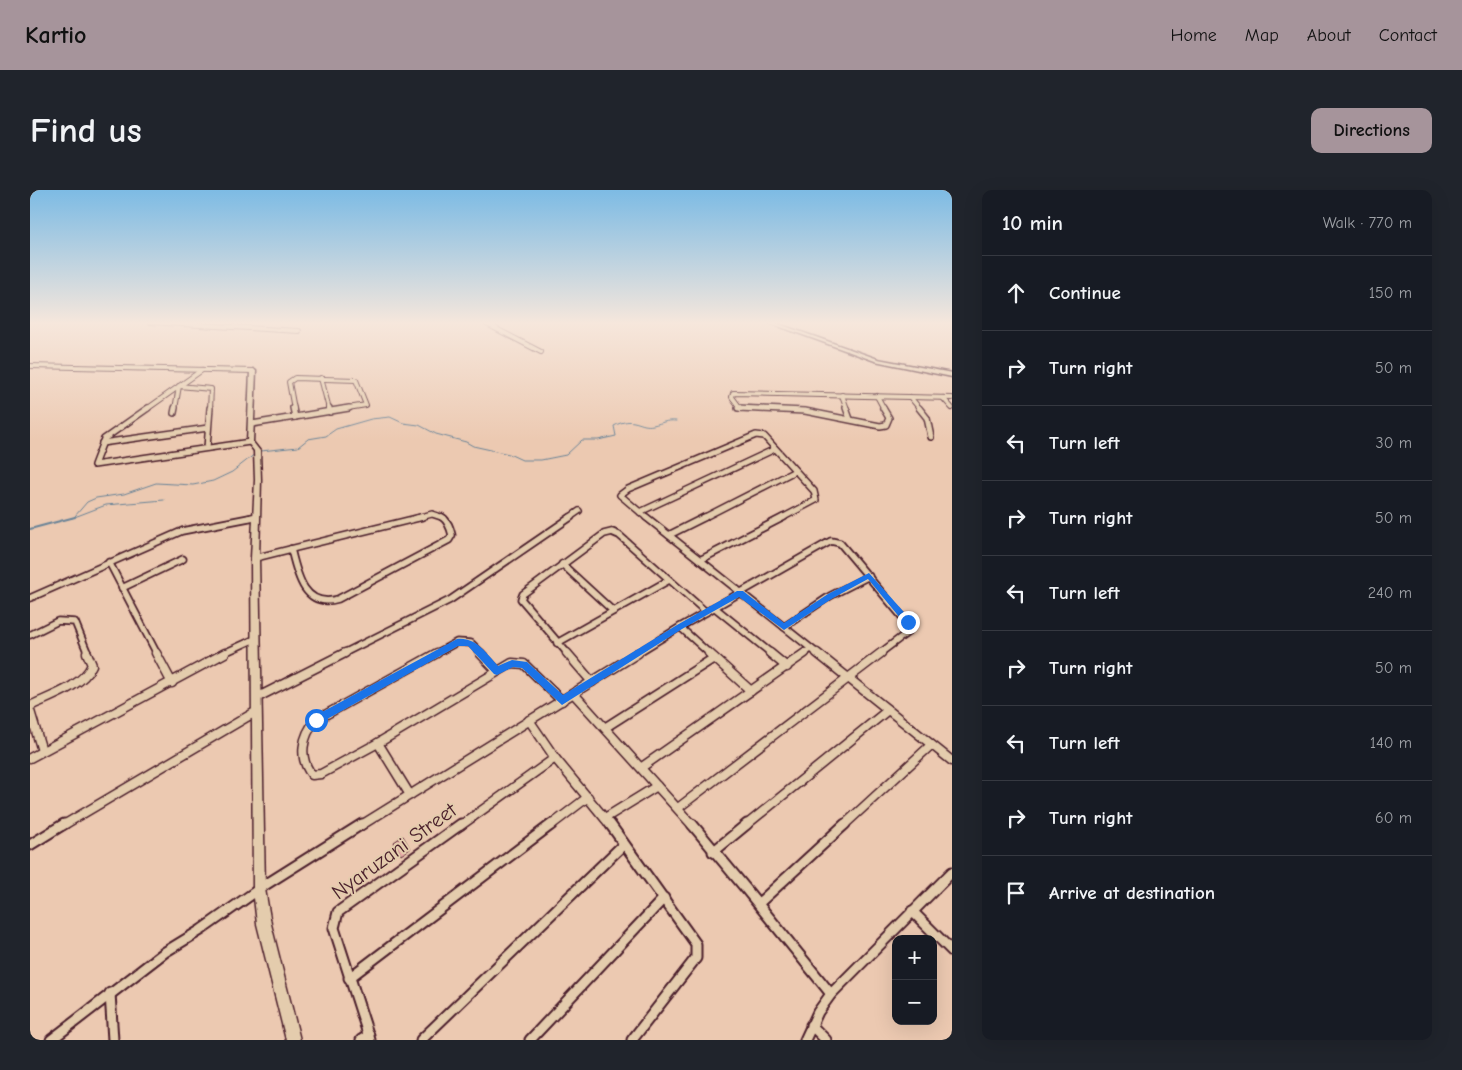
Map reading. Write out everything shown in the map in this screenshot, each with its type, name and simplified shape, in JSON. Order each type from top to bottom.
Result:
[{"type":"street","points":[[885,362],[952,375]]},
{"type":"street","points":[[30,366],[253,371],[250,442],[257,451],[255,558],[259,889],[264,924],[293,1040]]},
{"type":"street","points":[[202,370],[107,437],[102,443],[95,465],[250,442]]},
{"type":"street","points":[[252,424],[366,406],[356,380],[294,378],[290,381],[294,417]]},
{"type":"street","points":[[321,378],[330,412]]},
{"type":"street","points":[[174,413],[179,386]]},
{"type":"street","points":[[179,386],[211,389],[207,448]]},
{"type":"street","points":[[877,396],[889,416],[886,425],[880,426],[850,419],[790,410],[739,409],[732,397],[734,393],[740,392],[952,398]]},
{"type":"street","points":[[842,395],[850,419]]},
{"type":"street","points":[[910,397],[927,418],[931,437]]},
{"type":"street","points":[[943,398],[952,408]]},
{"type":"street","points":[[102,443],[208,428]]},
{"type":"street","points":[[700,560],[816,500],[814,491],[764,436],[753,435],[621,493],[621,497],[952,761]]},
{"type":"street","points":[[640,512],[775,450]]},
{"type":"street","points":[[670,535],[795,471]]},
{"type":"street","points":[[258,698],[450,600],[579,511]]},
{"type":"street","points":[[255,558],[432,514],[441,515],[445,519],[452,535],[449,540],[338,599],[328,602],[307,592],[301,586],[292,549]]},
{"type":"street","points":[[30,598],[182,530],[256,516]]},
{"type":"street","points":[[592,682],[521,599],[523,594],[604,534],[612,532],[619,535],[706,612]]},
{"type":"street","points":[[51,1040],[165,952],[201,930],[259,889],[529,720],[680,627],[831,541],[843,545],[905,618],[909,629],[906,634],[678,808]]},
{"type":"street","points":[[122,588],[183,559]]},
{"type":"street","points":[[109,562],[172,683]]},
{"type":"street","points":[[562,564],[613,611]]},
{"type":"street","points":[[784,627],[830,596],[869,576]]},
{"type":"street","points":[[557,643],[669,580]]},
{"type":"street","points":[[714,608],[786,666]]},
{"type":"street","points":[[30,635],[61,620],[68,619],[75,622],[92,665],[91,670],[81,680],[30,706]]},
{"type":"street","points":[[680,627],[751,691]]},
{"type":"street","points":[[30,758],[172,683],[214,658],[257,638]]},
{"type":"street","points":[[497,671],[471,643],[457,642],[316,720],[309,726],[305,735],[304,761],[306,769],[312,775],[321,774],[378,744],[512,663],[524,664],[562,701]]},
{"type":"street","points":[[642,767],[811,649]]},
{"type":"street","points":[[606,727],[714,658]]},
{"type":"street","points":[[574,694],[678,808],[759,903],[831,994]]},
{"type":"street","points":[[714,852],[888,710]]},
{"type":"street","points":[[30,711],[42,752]]},
{"type":"street","points":[[30,846],[158,768],[257,711]]},
{"type":"street","points":[[529,720],[555,758],[605,818],[696,944],[696,958],[632,1040]]},
{"type":"street","points":[[378,744],[410,795]]},
{"type":"street","points":[[759,903],[931,744]]},
{"type":"street","name":"Nyaruzani Street","points":[[367,1038],[334,928],[338,912],[555,758]]},
{"type":"street","points":[[605,818],[657,786]]},
{"type":"street","points":[[349,978],[588,798]]},
{"type":"street","points":[[421,1040],[623,845]]},
{"type":"street","points":[[804,1040],[818,1012],[831,994],[952,872]]},
{"type":"street","points":[[530,1040],[664,898]]},
{"type":"street","points":[[912,911],[952,951]]},
{"type":"street","points":[[110,994],[113,1040]]},
{"type":"street","points":[[811,1025],[826,1040]]},
{"type":"building","points":[[403,836],[410,849],[401,855],[394,842]]},
{"type":"waterway","points":[[261,451],[298,447],[308,439],[326,436],[336,429],[371,419],[390,417],[403,423],[419,425],[436,434],[466,442],[473,446],[509,454],[522,460],[541,460],[566,455],[582,440],[598,440],[616,436],[614,426],[621,423],[632,422],[653,425],[667,421],[676,421]]},
{"type":"waterway","points":[[75,516],[87,502],[96,498],[124,494],[156,483],[193,485],[213,481],[232,472],[255,454]]},
{"type":"waterway","points":[[74,517],[106,505],[164,500]]},
{"type":"waterway","points":[[30,529],[74,517]]},
{"type":"route","points":[[316,720],[457,642],[471,643],[497,671],[512,663],[524,664],[562,701],[680,627],[740,593],[784,627],[830,596],[869,576],[908,622]]}]
